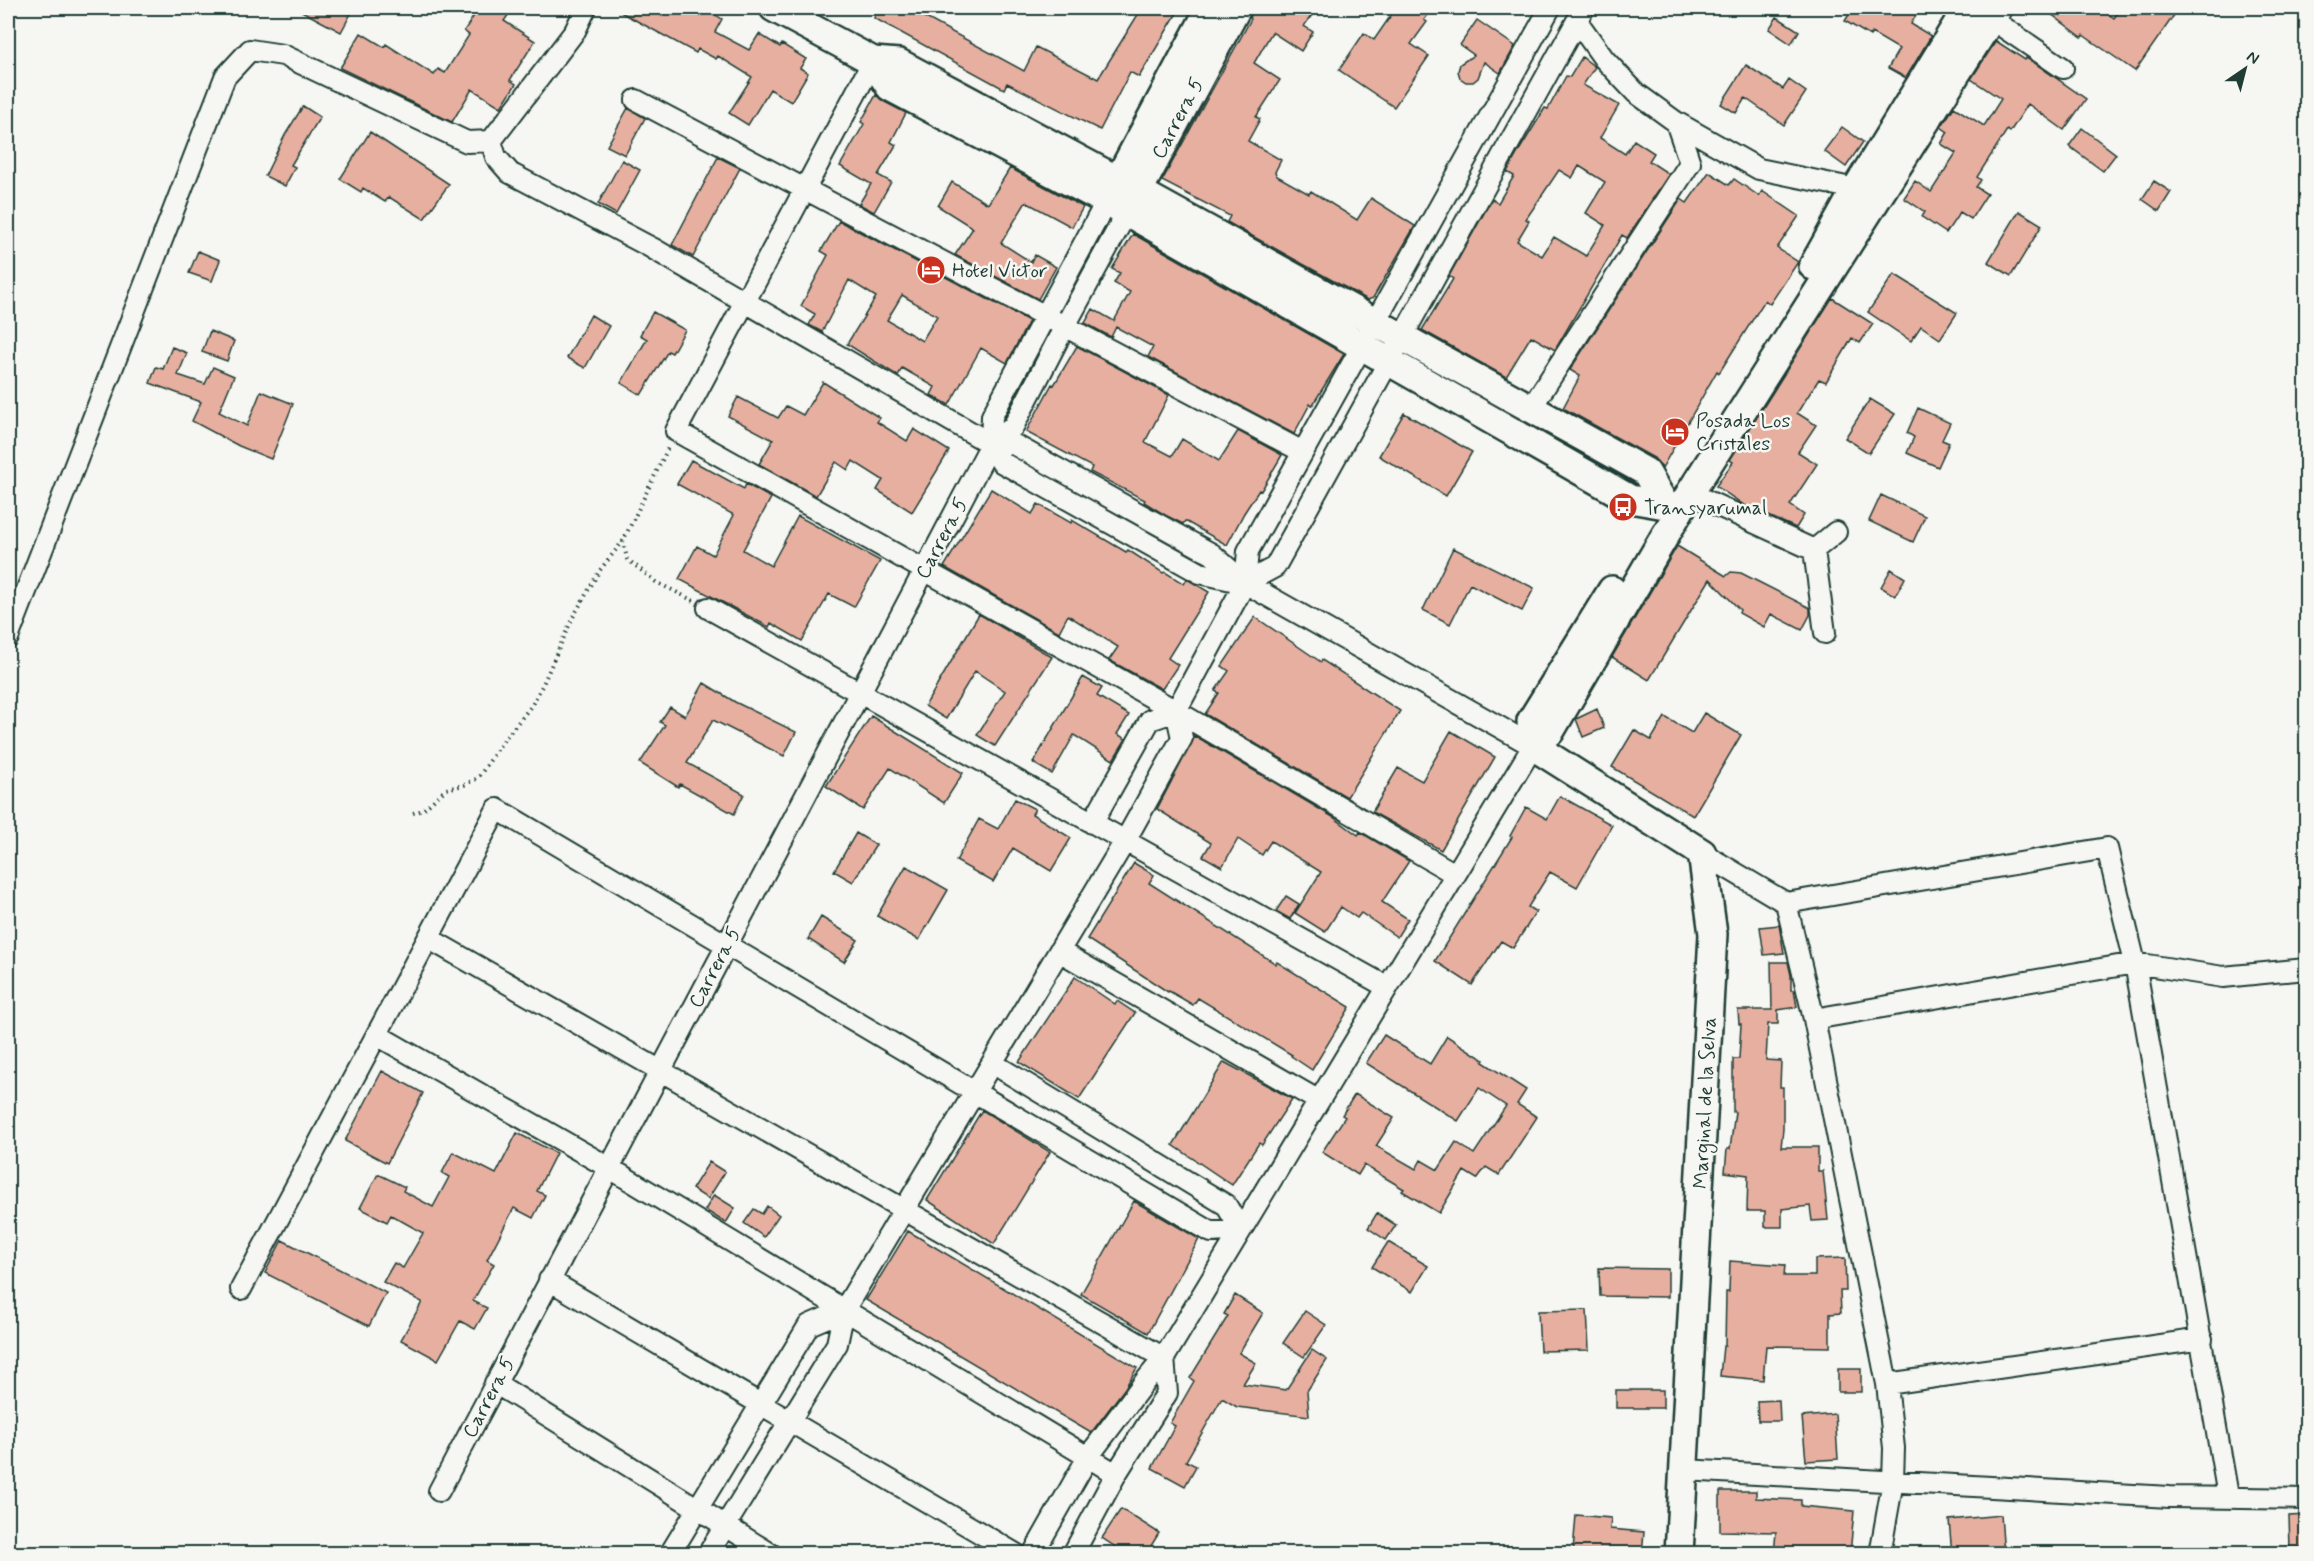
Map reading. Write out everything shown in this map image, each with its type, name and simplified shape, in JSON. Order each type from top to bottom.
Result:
[{"type":"street","points":[[8,638],[225,77],[250,50],[283,55],[467,142],[490,141],[575,31],[586,8]]},
{"type":"street","points":[[774,8],[873,61],[898,63],[1122,196],[1361,346],[1630,499],[1678,503],[1814,550]]},
{"type":"street","name":"Carrera 5","points":[[439,1491],[991,444],[1013,427],[1065,326],[1122,196],[1210,8]]},
{"type":"street","name":"Carrera 5","points":[[991,444],[992,416],[1045,315],[1122,196],[1237,8]]},
{"type":"street","points":[[708,1554],[788,1420],[837,1344],[844,1310],[1125,841],[1182,738],[1176,711],[1245,583],[1248,551],[1550,8]]},
{"type":"street","points":[[1983,10],[2063,68]]},
{"type":"street","points":[[1678,503],[1856,189],[1983,10]]},
{"type":"street","points":[[1033,1554],[1088,1457],[1164,1358],[1533,746],[1531,721],[1678,503],[1983,10]]},
{"type":"street","points":[[1580,14],[1604,58],[1636,93],[1676,122],[1759,169],[1856,189]]},
{"type":"street","points":[[1245,583],[1275,567],[1580,14]]},
{"type":"street","points":[[873,61],[676,431],[924,572],[1176,711],[1455,874]]},
{"type":"street","points":[[636,100],[1303,452]]},
{"type":"street","points":[[1531,408],[1690,164],[1676,122]]},
{"type":"street","points":[[490,141],[496,157],[510,173],[652,248],[991,444],[1013,444],[1212,554],[1245,583],[1533,746],[1702,853],[1786,903],[2107,848],[2134,963],[2228,1496]]},
{"type":"street","points":[[1122,196],[1375,322],[1531,408],[1646,472],[1678,503]]},
{"type":"street","points":[[1814,550],[1836,532]]},
{"type":"street","points":[[1814,550],[1825,633]]},
{"type":"street","points":[[708,608],[1387,987]]},
{"type":"street","points":[[1092,823],[1150,720],[1176,711]]},
{"type":"street","points":[[241,1289],[497,809],[1211,1232],[1241,1230]]},
{"type":"street","name":"Marginal de la Selva","points":[[1679,1554],[1713,934],[1702,853]]},
{"type":"street","points":[[1786,903],[1814,1019],[1887,1384],[1894,1448],[1893,1481],[1880,1554]]},
{"type":"street","points":[[428,938],[1164,1358]]},
{"type":"street","points":[[1059,951],[1319,1101]]},
{"type":"street","points":[[1814,1019],[2134,963],[2223,977],[2307,969]]},
{"type":"street","points":[[377,1035],[608,1167],[1116,1474]]},
{"type":"street","points":[[992,1064],[1226,1205],[1241,1230]]},
{"type":"street","points":[[549,1280],[1016,1554]]},
{"type":"street","points":[[670,1554],[809,1325],[844,1310]]},
{"type":"street","points":[[1887,1384],[2202,1339]]},
{"type":"street","points":[[1073,1554],[1116,1474],[1167,1394],[1164,1358]]},
{"type":"street","points":[[495,1383],[771,1554]]},
{"type":"street","points":[[1684,1470],[2170,1497],[2228,1496],[2307,1499]]},
{"type":"path","points":[[413,813],[423,810],[446,789],[464,785],[478,778],[537,697],[572,619],[600,570],[623,541],[676,431]]},
{"type":"path","points":[[623,541],[627,560],[656,582],[708,608]]},
{"type":"building","points":[[296,8],[354,8],[341,32]]},
{"type":"building","points":[[479,8],[513,8],[504,21],[535,41],[510,80],[516,84],[501,107],[472,89],[452,122],[340,68],[361,33],[384,47],[386,44],[434,75],[438,69],[445,73],[469,35],[464,31]]},
{"type":"building","points":[[613,8],[719,8],[716,15],[722,19],[715,32],[749,50],[759,34],[780,47],[782,44],[806,59],[800,68],[808,73],[791,102],[770,89],[748,125],[729,113],[752,77],[718,56],[716,59],[698,49],[696,53]]},
{"type":"building","points":[[879,8],[929,8],[924,17],[1024,71],[1036,47],[1098,79],[1142,8],[1180,8],[1139,77],[1130,72],[1100,130],[1007,83],[1004,89],[874,18]]},
{"type":"building","points":[[1254,8],[1317,8],[1304,26],[1313,32],[1301,51],[1272,32],[1254,63],[1280,80],[1256,117],[1260,119],[1248,141],[1281,160],[1275,172],[1277,176],[1309,194],[1311,191],[1357,220],[1371,198],[1415,226],[1373,298],[1368,300],[1227,222],[1230,216],[1162,181],[1251,19]]},
{"type":"building","points":[[1396,8],[1433,8],[1424,20],[1427,22],[1411,44],[1429,56],[1394,107],[1339,70],[1364,33],[1374,40]]},
{"type":"building","points":[[1853,8],[1920,8],[1911,24],[1931,36],[1906,78],[1888,68],[1899,49],[1872,33],[1870,36],[1845,21]]},
{"type":"building","points":[[2043,8],[2100,8],[2114,18],[2121,8],[2179,8],[2135,71],[2083,35],[2082,37]]},
{"type":"building","points":[[1777,17],[1799,31],[1791,44],[1769,29]]},
{"type":"building","points":[[1477,20],[1515,46],[1500,73],[1484,62],[1478,78],[1473,82],[1466,82],[1460,78],[1458,71],[1460,64],[1474,55],[1460,45]]},
{"type":"building","points":[[1996,41],[2025,60],[2026,58],[2033,62],[2086,99],[2064,130],[2028,104],[2010,132],[2007,130],[1977,177],[1981,180],[1976,187],[1987,194],[1971,219],[1960,212],[1946,233],[1922,217],[1925,212],[1904,198],[1915,181],[1931,192],[1956,153],[1941,144],[1948,132],[1941,127],[1954,107],[1984,126],[2001,99],[1971,79]]},
{"type":"building","points":[[1582,57],[1595,67],[1583,85],[1619,105],[1600,138],[1625,154],[1634,140],[1654,153],[1649,161],[1669,174],[1627,238],[1622,235],[1555,350],[1531,336],[1506,377],[1422,330],[1453,279],[1449,276],[1492,199],[1498,203],[1514,176],[1507,172],[1520,149],[1545,108],[1548,109],[1566,76],[1570,77]],"holes":[[[1579,166],[1605,182],[1586,213],[1605,225],[1586,256],[1554,237],[1542,256],[1517,241],[1529,221],[1526,219],[1559,170],[1572,178]]]},
{"type":"building","points":[[1746,65],[1783,89],[1789,80],[1806,92],[1784,125],[1745,98],[1736,113],[1721,104]]},
{"type":"building","points":[[876,95],[906,113],[891,142],[896,145],[878,175],[891,182],[874,212],[859,204],[871,184],[840,166],[864,124],[861,122]]},
{"type":"building","points":[[303,106],[320,117],[291,165],[295,167],[285,186],[265,176],[285,135]]},
{"type":"building","points":[[628,108],[645,118],[625,155],[607,146]]},
{"type":"building","points":[[1842,127],[1863,142],[1846,167],[1824,151]]},
{"type":"building","points":[[2082,128],[2116,154],[2103,171],[2069,146]]},
{"type":"building","points":[[370,132],[449,184],[424,219],[389,197],[385,202],[363,188],[361,192],[340,179]]},
{"type":"building","points":[[718,157],[740,168],[693,257],[672,245]]},
{"type":"building","points":[[622,160],[640,170],[616,214],[598,204]]},
{"type":"building","points":[[1010,168],[1083,207],[1072,227],[1026,202],[1001,243],[1031,262],[1035,255],[1056,267],[1038,299],[955,255],[973,228],[938,206],[952,182],[988,204]]},
{"type":"building","points":[[1709,172],[1729,185],[1734,179],[1759,196],[1762,191],[1799,216],[1777,248],[1798,262],[1770,304],[1765,300],[1719,373],[1717,371],[1662,468],[1654,458],[1563,408],[1580,376],[1570,370],[1681,199],[1687,203]]},
{"type":"building","points":[[2154,181],[2171,192],[2159,211],[2142,199]]},
{"type":"building","points":[[2019,211],[2042,225],[2011,276],[1988,262]]},
{"type":"building","points":[[839,221],[1029,321],[1007,363],[981,348],[949,405],[931,395],[935,387],[902,368],[898,376],[847,344],[876,297],[849,280],[822,332],[809,325],[815,314],[801,306],[828,255],[821,251]],"holes":[[[902,295],[937,316],[922,341],[887,320]]]},
{"type":"building","points":[[1133,234],[1344,354],[1312,406],[1310,404],[1294,434],[1148,357],[1153,347],[1116,327],[1111,337],[1085,323],[1093,309],[1114,321],[1130,292],[1114,283],[1120,273],[1112,269]]},
{"type":"building","points":[[198,251],[220,260],[212,281],[189,273]]},
{"type":"building","points":[[1894,274],[1957,313],[1940,339],[1921,326],[1911,341],[1868,312]]},
{"type":"building","points":[[1832,298],[1873,324],[1860,343],[1852,338],[1826,382],[1819,379],[1797,413],[1816,425],[1798,452],[1817,464],[1790,505],[1804,515],[1796,528],[1744,505],[1716,486],[1733,462],[1730,460]]},
{"type":"building","points":[[653,312],[685,330],[672,353],[668,351],[641,395],[621,383],[647,339],[640,335]]},
{"type":"building","points":[[591,315],[609,326],[585,368],[567,358]]},
{"type":"building","points":[[210,331],[234,341],[227,361],[202,352]]},
{"type":"building","points":[[1077,346],[1169,395],[1145,442],[1172,456],[1182,439],[1219,461],[1238,431],[1282,455],[1261,491],[1259,490],[1244,513],[1227,545],[1185,521],[1183,524],[1165,515],[1144,502],[1145,500],[1090,472],[1092,467],[1026,432],[1052,384],[1054,385]]},
{"type":"building","points":[[172,347],[187,353],[178,375],[205,384],[213,367],[234,376],[219,412],[247,426],[261,391],[293,404],[271,459],[239,446],[192,421],[201,402],[150,383],[156,367],[163,369]]},
{"type":"building","points":[[823,382],[880,418],[877,422],[907,441],[914,429],[949,451],[912,512],[877,490],[883,480],[853,461],[848,470],[836,462],[816,496],[759,464],[773,440],[728,416],[738,397],[778,418],[786,406],[803,415]]},
{"type":"building","points":[[1870,399],[1895,414],[1869,453],[1845,438]]},
{"type":"building","points":[[1918,408],[1950,423],[1942,440],[1949,443],[1938,467],[1907,453],[1914,437],[1907,433]]},
{"type":"building","points":[[1404,413],[1472,452],[1446,496],[1379,456]]},
{"type":"building","points":[[691,460],[744,489],[746,484],[771,498],[743,550],[771,566],[798,516],[880,561],[854,607],[829,594],[802,641],[771,623],[769,627],[679,579],[697,546],[713,555],[734,515],[677,484]]},
{"type":"building","points":[[991,489],[1032,514],[1038,504],[1071,523],[1072,520],[1126,552],[1128,550],[1163,573],[1165,572],[1184,584],[1187,579],[1209,592],[1168,658],[1178,665],[1162,689],[1109,660],[1118,647],[1068,615],[1059,632],[944,567]]},
{"type":"building","points":[[1881,495],[1925,516],[1913,542],[1869,521]]},
{"type":"building","points":[[1677,546],[1726,576],[1731,572],[1741,573],[1810,608],[1810,615],[1802,630],[1771,614],[1764,627],[1739,613],[1740,610],[1710,579],[1649,680],[1612,657]]},
{"type":"building","points":[[1453,548],[1534,588],[1522,611],[1470,584],[1450,624],[1423,610]]},
{"type":"building","points":[[1891,569],[1905,578],[1895,596],[1881,587]]},
{"type":"building","points":[[979,614],[1052,657],[995,746],[977,735],[1005,691],[975,671],[946,719],[925,706]]},
{"type":"building","points":[[1255,617],[1321,662],[1322,660],[1400,711],[1347,797],[1205,714],[1219,693],[1215,691],[1229,671],[1222,666]]},
{"type":"building","points":[[1083,677],[1102,688],[1097,696],[1129,715],[1117,734],[1126,739],[1113,760],[1074,735],[1052,774],[1033,763]]},
{"type":"building","points":[[704,683],[735,702],[796,732],[784,756],[713,720],[687,763],[744,794],[734,814],[680,784],[678,787],[640,763],[665,725],[660,722],[670,707],[685,716]]},
{"type":"building","points":[[1597,709],[1604,728],[1583,737],[1576,719]]},
{"type":"building","points":[[1704,713],[1741,735],[1693,816],[1612,767],[1634,730],[1651,740],[1665,717],[1692,733]]},
{"type":"building","points":[[871,716],[963,773],[944,803],[890,768],[863,810],[826,786]]},
{"type":"building","points":[[1451,731],[1495,757],[1441,850],[1372,812],[1398,768],[1422,781]]},
{"type":"building","points":[[1195,736],[1333,817],[1358,835],[1360,832],[1409,861],[1382,902],[1408,919],[1397,937],[1361,913],[1357,918],[1341,907],[1325,932],[1295,913],[1321,872],[1271,841],[1262,855],[1238,839],[1222,867],[1203,856],[1211,843],[1157,809]]},
{"type":"building","points":[[1560,796],[1612,825],[1577,887],[1550,872],[1528,907],[1536,912],[1513,948],[1501,941],[1472,985],[1435,961],[1512,837],[1510,836],[1526,807],[1547,819]]},
{"type":"building","points":[[1015,799],[1035,809],[1032,814],[1071,838],[1051,871],[1013,848],[993,882],[956,861],[979,819],[998,829]]},
{"type":"building","points":[[856,833],[876,845],[853,882],[834,871]]},
{"type":"building","points":[[1134,863],[1154,875],[1149,883],[1276,964],[1277,962],[1350,1007],[1312,1070],[1292,1055],[1198,998],[1193,1005],[1168,992],[1087,939]]},
{"type":"building","points":[[906,866],[948,890],[919,940],[877,916]]},
{"type":"building","points":[[1286,896],[1299,904],[1290,919],[1276,911]]},
{"type":"building","points":[[821,917],[858,940],[844,962],[808,939]]},
{"type":"building","points":[[1779,925],[1784,953],[1764,955],[1760,927]]},
{"type":"building","points":[[1771,962],[1788,962],[1791,990],[1794,990],[1797,1007],[1778,1010],[1778,1024],[1768,1024],[1766,1060],[1781,1061],[1783,1129],[1781,1147],[1818,1147],[1818,1171],[1823,1171],[1828,1220],[1812,1221],[1810,1206],[1782,1209],[1782,1227],[1765,1227],[1765,1211],[1747,1211],[1748,1175],[1725,1172],[1727,1149],[1730,1149],[1735,1112],[1733,1112],[1733,1059],[1739,1059],[1741,1024],[1739,1024],[1738,1010],[1772,1010]]},
{"type":"building","points":[[1075,977],[1115,1004],[1117,1001],[1135,1013],[1079,1099],[1019,1062]]},
{"type":"building","points":[[1384,1035],[1430,1064],[1447,1036],[1526,1090],[1517,1104],[1537,1117],[1499,1175],[1486,1167],[1477,1179],[1464,1171],[1439,1213],[1364,1165],[1358,1175],[1322,1152],[1345,1117],[1342,1115],[1355,1094],[1394,1118],[1376,1146],[1416,1169],[1421,1160],[1438,1170],[1456,1142],[1474,1154],[1506,1106],[1479,1088],[1458,1121],[1366,1063]]},
{"type":"building","points":[[1224,1062],[1292,1099],[1262,1145],[1259,1143],[1232,1185],[1173,1145]]},
{"type":"building","points":[[382,1071],[423,1093],[387,1163],[345,1141]]},
{"type":"building","points":[[982,1110],[1050,1152],[994,1244],[927,1200]]},
{"type":"building","points":[[517,1133],[556,1153],[537,1191],[545,1195],[533,1218],[514,1208],[487,1260],[494,1264],[473,1301],[487,1308],[475,1329],[460,1321],[438,1360],[401,1340],[422,1302],[383,1282],[394,1263],[403,1268],[423,1233],[391,1215],[387,1222],[360,1208],[378,1174],[405,1187],[403,1191],[433,1207],[449,1177],[442,1173],[453,1152],[496,1174]]},
{"type":"building","points":[[709,1162],[725,1172],[708,1199],[692,1189]]},
{"type":"building","points":[[714,1195],[735,1208],[726,1223],[705,1210]]},
{"type":"building","points":[[1134,1201],[1199,1239],[1148,1333],[1081,1294]]},
{"type":"building","points":[[767,1206],[779,1215],[764,1237],[744,1223],[754,1209],[762,1214]]},
{"type":"building","points":[[1377,1213],[1396,1225],[1386,1240],[1368,1228]]},
{"type":"building","points":[[908,1231],[1137,1368],[1091,1433],[866,1300]]},
{"type":"building","points":[[282,1240],[386,1293],[369,1326],[265,1273]]},
{"type":"building","points":[[1388,1242],[1428,1266],[1412,1292],[1372,1267]]},
{"type":"building","points":[[1845,1258],[1846,1291],[1840,1291],[1841,1313],[1830,1314],[1830,1347],[1766,1346],[1763,1380],[1720,1376],[1723,1346],[1725,1346],[1726,1292],[1729,1292],[1730,1261],[1785,1265],[1784,1276],[1815,1276],[1815,1259]]},
{"type":"building","points":[[1599,1268],[1668,1269],[1668,1297],[1600,1296]]},
{"type":"building","points":[[1235,1295],[1263,1313],[1239,1353],[1256,1363],[1243,1384],[1286,1390],[1312,1350],[1327,1360],[1307,1391],[1309,1416],[1237,1407],[1222,1398],[1186,1461],[1196,1466],[1185,1486],[1152,1468],[1175,1426],[1170,1423],[1194,1381],[1190,1378],[1228,1316],[1224,1314]]},
{"type":"building","points":[[1587,1310],[1589,1350],[1540,1351],[1538,1311]]},
{"type":"building","points":[[1305,1311],[1326,1325],[1304,1357],[1283,1343]]},
{"type":"building","points":[[1838,1369],[1861,1369],[1861,1392],[1838,1392]]},
{"type":"building","points":[[1616,1390],[1663,1390],[1663,1408],[1616,1408]]},
{"type":"building","points":[[1779,1400],[1780,1421],[1758,1421],[1757,1401]]},
{"type":"building","points":[[1835,1414],[1838,1459],[1806,1461],[1802,1417]]},
{"type":"building","points":[[1720,1491],[1756,1491],[1756,1498],[1801,1500],[1801,1506],[1854,1511],[1850,1554],[1774,1554],[1776,1532],[1720,1531]]},
{"type":"building","points":[[1121,1509],[1159,1533],[1146,1554],[1126,1554],[1102,1538]]},
{"type":"building","points":[[1576,1515],[1611,1518],[1610,1529],[1644,1532],[1642,1554],[1573,1551]]},
{"type":"building","points":[[2001,1515],[2004,1554],[1952,1554],[1949,1520]]},
{"type":"building","points":[[2307,1515],[2307,1547],[2290,1548],[2289,1516]]},
{"type":"place","name":"Hotel Victor","points":[[931,270]]},
{"type":"place","name":"Posada Los Cristales","points":[[1675,432]]},
{"type":"place","name":"Transyarumal","points":[[1623,507]]}]
